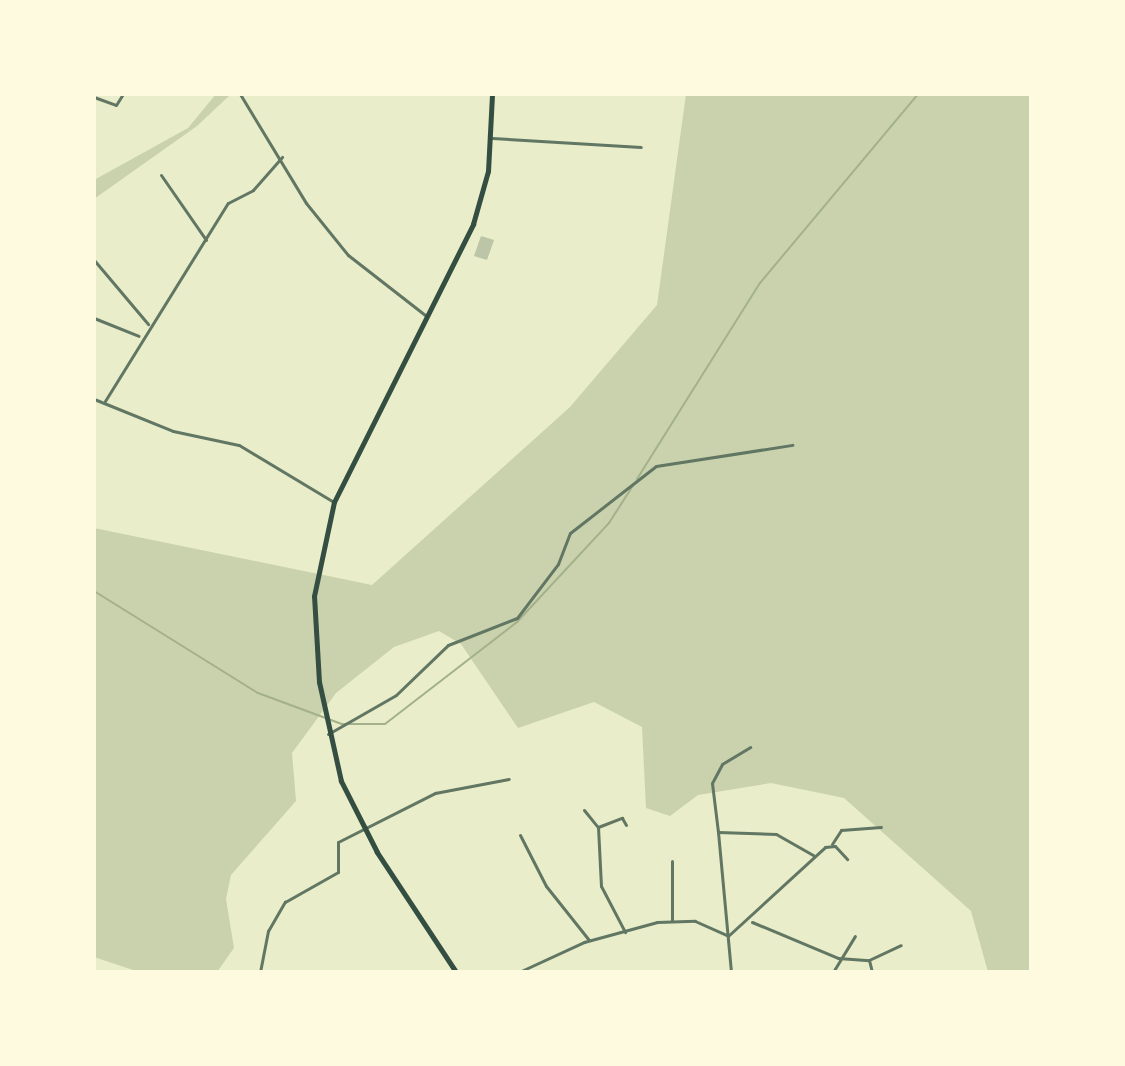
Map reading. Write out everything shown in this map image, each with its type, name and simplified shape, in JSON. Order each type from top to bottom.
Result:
[{"type":"main road","points":[[456,972],[362,827],[328,734],[314,596],[334,502],[473,224],[492,138],[492,94]]},
{"type":"street","points":[[94,97],[116,105],[123,94]]},
{"type":"street","points":[[240,94],[282,157],[306,203],[348,255],[427,316]]},
{"type":"street","points":[[492,138],[641,147]]},
{"type":"street","points":[[105,401],[139,336],[228,203],[253,190],[282,157]]},
{"type":"street","points":[[161,175],[206,240]]},
{"type":"street","points":[[94,260],[148,324]]},
{"type":"street","points":[[94,318],[139,336]]},
{"type":"street","points":[[94,399],[173,431],[239,445],[334,502]]},
{"type":"street","points":[[328,734],[396,695],[448,645],[517,618],[558,564],[570,533],[656,466],[699,454],[792,445]]},
{"type":"street","points":[[731,972],[712,783],[722,764],[750,747]]},
{"type":"street","points":[[260,972],[268,931],[285,902],[338,872],[336,844],[362,827],[435,793],[509,779]]},
{"type":"street","points":[[584,810],[598,827],[601,886],[625,932]]},
{"type":"street","points":[[598,827],[622,818],[626,825]]},
{"type":"street","points":[[519,972],[589,940],[672,920],[728,936],[751,922],[813,855],[832,844],[841,830],[881,827]]},
{"type":"street","points":[[718,832],[776,834],[813,855]]},
{"type":"street","points":[[520,835],[546,886],[589,940]]},
{"type":"street","points":[[832,844],[847,859]]},
{"type":"street","points":[[672,861],[672,920]]},
{"type":"street","points":[[751,922],[838,958],[869,960],[901,945]]},
{"type":"street","points":[[833,972],[838,958],[855,936]]},
{"type":"street","points":[[869,960],[872,972]]},
{"type":"green space","points":[[216,94],[231,94],[197,126],[94,199],[94,180],[188,128]]},
{"type":"green space","points":[[686,94],[1031,94],[1031,972],[988,972],[971,911],[844,798],[771,783],[698,795],[670,816],[646,808],[642,727],[594,702],[518,728],[461,644],[439,631],[394,647],[336,693],[292,753],[296,801],[231,875],[226,899],[234,948],[217,972],[139,972],[94,957],[94,528],[372,585],[570,407],[657,305]]},
{"type":"building","points":[[481,236],[494,240],[487,260],[474,256]]},
{"type":"waterway","points":[[637,479],[760,283],[918,94]]},
{"type":"waterway","points":[[94,591],[258,693],[342,724],[385,724],[517,622],[609,523],[634,484]]}]
